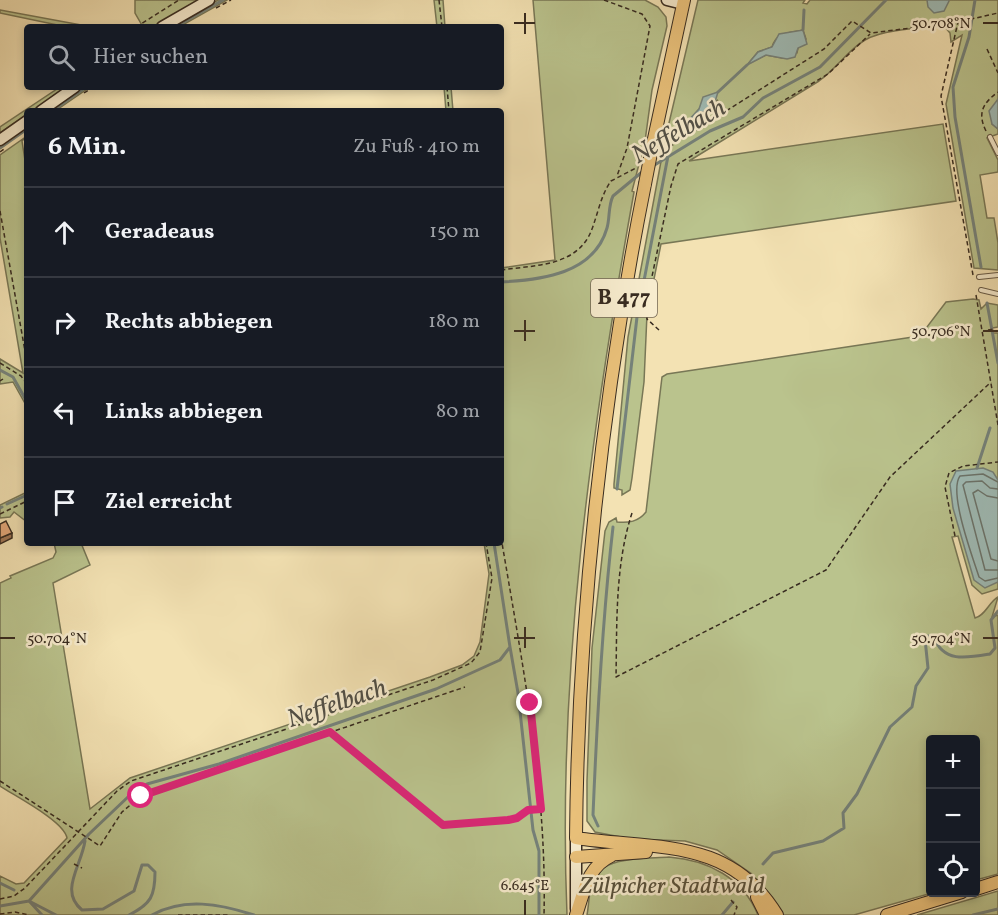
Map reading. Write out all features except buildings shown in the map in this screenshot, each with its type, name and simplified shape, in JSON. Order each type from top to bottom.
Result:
[{"type":"main road","name":"B 477","points":[[576,838],[578,742],[587,597],[613,370],[645,184],[655,151],[683,2]]},
{"type":"main road","points":[[576,838],[677,849],[709,856],[742,876],[761,893],[777,915]]},
{"type":"main road","points":[[576,857],[677,849]]},
{"type":"main road","points":[[576,915],[592,872],[599,863],[613,855]]},
{"type":"main road","points":[[742,876],[766,915]]},
{"type":"main road","points":[[980,887],[998,882]]},
{"type":"main road","points":[[887,915],[946,897]]},
{"type":"street","points":[[167,24],[208,0]]},
{"type":"street","points":[[667,0],[683,2]]},
{"type":"street","points":[[45,108],[71,90]]},
{"type":"street","points":[[0,140],[24,123]]},
{"type":"street","points":[[576,838],[576,915]]},
{"type":"lane","points":[[990,137],[998,153]]},
{"type":"lane","points":[[979,277],[998,277]]},
{"type":"lane","points":[[981,290],[998,294]]},
{"type":"path","points":[[141,24],[179,0]]},
{"type":"path","points":[[440,0],[442,24]]},
{"type":"path","points":[[504,270],[556,262],[579,249],[590,234],[608,186],[616,177],[627,148],[650,26],[642,14],[604,0]]},
{"type":"path","points":[[659,330],[647,319],[646,305],[671,186],[678,164],[828,74],[862,39],[874,33],[977,19],[998,13]]},
{"type":"path","points":[[655,151],[824,50],[851,21],[874,33]]},
{"type":"path","points":[[958,22],[941,96],[973,278]]},
{"type":"path","points":[[987,49],[998,73]]},
{"type":"path","points":[[447,90],[449,108]]},
{"type":"path","points":[[990,137],[983,125],[981,112],[987,101],[998,92]]},
{"type":"path","points":[[616,177],[642,165]]},
{"type":"path","points":[[0,211],[24,345]]},
{"type":"path","points":[[975,290],[998,425]]},
{"type":"path","points":[[988,330],[995,329]]},
{"type":"path","points":[[0,363],[24,380]]},
{"type":"path","points":[[632,513],[624,545],[619,589],[616,677],[826,570],[890,477],[991,382]]},
{"type":"path","points":[[955,536],[945,487],[949,473],[963,466],[998,462]]},
{"type":"path","points":[[0,513],[24,502]]},
{"type":"path","points":[[0,899],[14,896],[25,888],[117,791],[141,776],[334,714],[433,680],[471,663],[480,652],[489,601],[492,578],[487,546]]},
{"type":"path","points":[[503,546],[530,703],[545,853],[544,915]]},
{"type":"path","points":[[0,781],[100,846],[122,812],[141,796],[465,687]]},
{"type":"path","points":[[330,732],[443,825],[508,820],[517,818],[528,810],[541,809]]},
{"type":"path","points":[[74,864],[82,868]]},
{"type":"path","points":[[731,900],[737,912],[734,915]]},
{"type":"path","points":[[0,914],[15,912],[29,915]]},
{"type":"path","points":[[178,915],[229,915]]},
{"type":"green space","points":[[135,0],[198,0],[159,24],[141,24],[135,13]]},
{"type":"green space","points":[[218,0],[227,0],[184,24],[176,24]]},
{"type":"green space","points":[[434,0],[443,0],[445,24],[437,24]]},
{"type":"green space","points":[[533,0],[645,0],[658,7],[666,17],[667,26],[652,90],[645,141],[632,191],[634,192],[618,281],[591,462],[572,643],[567,733],[565,824],[567,915],[0,915],[0,876],[16,884],[24,883],[67,838],[64,831],[48,817],[0,786],[0,583],[11,578],[10,576],[53,558],[56,552],[55,546],[82,546],[90,565],[53,583],[90,809],[130,778],[462,665],[474,656],[480,642],[489,574],[484,546],[504,546],[504,268],[555,260]]},
{"type":"green space","points":[[698,0],[805,0],[803,3],[807,4],[810,0],[998,0],[998,99],[992,124],[998,129],[998,134],[987,138],[998,160],[998,172],[980,175],[987,218],[994,218],[998,243],[998,270],[974,268],[946,104],[962,35],[951,42],[950,33],[944,26],[892,31],[865,40],[819,81],[689,161],[943,124],[956,201],[661,244],[647,314],[644,382],[632,478],[630,490],[622,495],[622,490],[614,488],[614,484],[628,337],[665,140]],"holes":[[[803,30],[806,39],[798,48],[797,53],[782,58],[766,55],[748,64],[758,52],[772,47],[780,35]],[[718,100],[706,112],[687,123],[699,109]]]},
{"type":"green space","points":[[0,10],[76,24],[53,24],[0,13]]},
{"type":"green space","points":[[56,90],[62,90],[36,108],[28,108]]},
{"type":"green space","points":[[78,90],[86,90],[59,108],[52,108]]},
{"type":"green space","points":[[444,90],[451,90],[453,108],[446,108]]},
{"type":"green space","points":[[24,111],[24,116],[0,133],[0,127]]},
{"type":"green space","points":[[24,138],[22,141],[24,154],[24,402],[13,382],[0,384],[0,359],[23,373],[0,238],[0,155]]},
{"type":"green space","points":[[979,300],[981,309],[987,303],[998,305],[998,327],[992,328],[993,333],[998,333],[998,589],[982,594],[972,585],[958,536],[952,537],[975,618],[982,615],[998,597],[992,617],[998,615],[998,874],[980,879],[980,735],[926,735],[926,895],[854,915],[783,915],[752,874],[717,850],[685,841],[631,839],[595,832],[587,821],[587,781],[592,648],[605,531],[609,522],[616,518],[617,522],[629,522],[640,518],[646,512],[662,377],[667,374],[913,337],[924,331],[946,302]]},
{"type":"green space","points":[[24,493],[24,520],[14,512],[10,517],[0,518],[0,505]]},
{"type":"green space","name":"Zülpicher Stadtwald","points":[[669,857],[697,862],[722,873],[743,891],[758,915],[587,915],[592,882],[597,873],[605,867],[626,860]]},
{"type":"green space","points":[[998,891],[998,915],[917,915],[980,897]]},
{"type":"water","points":[[927,0],[949,1],[944,11],[934,13],[928,7]]},
{"type":"water","points":[[803,30],[807,44],[798,48],[795,57],[787,59],[766,55],[747,65],[758,52],[772,47],[779,34]]},
{"type":"water","points":[[718,92],[714,105],[685,124],[699,109],[703,97]]},
{"type":"water","points":[[998,99],[998,129],[992,124],[989,111]]},
{"type":"water","points":[[983,468],[993,472],[998,480],[998,582],[985,588],[974,580],[953,508],[950,484],[956,471]]},
{"type":"waterway","points":[[180,24],[223,0]]},
{"type":"waterway","name":"Neffelbach","points":[[653,166],[710,131],[743,117],[763,98],[820,67],[886,0]]},
{"type":"waterway","points":[[975,0],[969,37],[953,87],[955,117],[981,267]]},
{"type":"waterway","points":[[803,30],[804,10]]},
{"type":"waterway","points":[[718,92],[747,65]]},
{"type":"waterway","points":[[56,108],[82,90]]},
{"type":"waterway","points":[[684,129],[685,124]]},
{"type":"waterway","points":[[0,148],[24,131]]},
{"type":"waterway","points":[[617,489],[637,317],[668,156]]},
{"type":"waterway","name":"Neffelbach","points":[[504,282],[533,279],[564,272],[591,256],[607,228],[613,196],[642,172]]},
{"type":"waterway","points":[[987,303],[998,363]]},
{"type":"waterway","points":[[0,370],[13,377],[24,397]]},
{"type":"waterway","points":[[977,468],[990,428]]},
{"type":"waterway","points":[[7,504],[24,496]]},
{"type":"waterway","points":[[598,826],[593,815],[596,743],[613,527]]},
{"type":"waterway","name":"Neffelbach","points":[[0,906],[29,901],[89,834],[129,796],[147,784],[219,764],[436,689],[500,660],[510,647],[494,546]]},
{"type":"waterway","points":[[763,864],[773,853],[823,841],[844,828],[843,813],[857,794],[890,727],[912,707],[916,686],[928,668],[925,639],[928,636],[934,637],[943,651],[957,657],[990,654],[995,648],[991,620],[998,611]]},
{"type":"waterway","points":[[510,647],[518,693],[533,830],[539,851],[539,915]]},
{"type":"waterway","name":"Neffelbach","points":[[85,841],[72,887],[75,903],[82,910],[103,909],[134,891],[142,865],[148,865],[155,872],[153,893],[147,903],[129,915]]},
{"type":"waterway","points":[[0,883],[14,890]]},
{"type":"waterway","name":"Neffelbach","points":[[29,901],[56,915]]},
{"type":"waterway","name":"Neffelbach","points":[[30,902],[42,915]]},
{"type":"waterway","points":[[722,915],[733,902]]},
{"type":"waterway","points":[[152,915],[164,909],[189,904],[215,905],[254,915]]},
{"type":"waterway","points":[[973,915],[998,909]]},
{"type":"route","points":[[141,796],[330,732],[443,825],[517,818],[528,810],[541,809],[530,703]]}]
